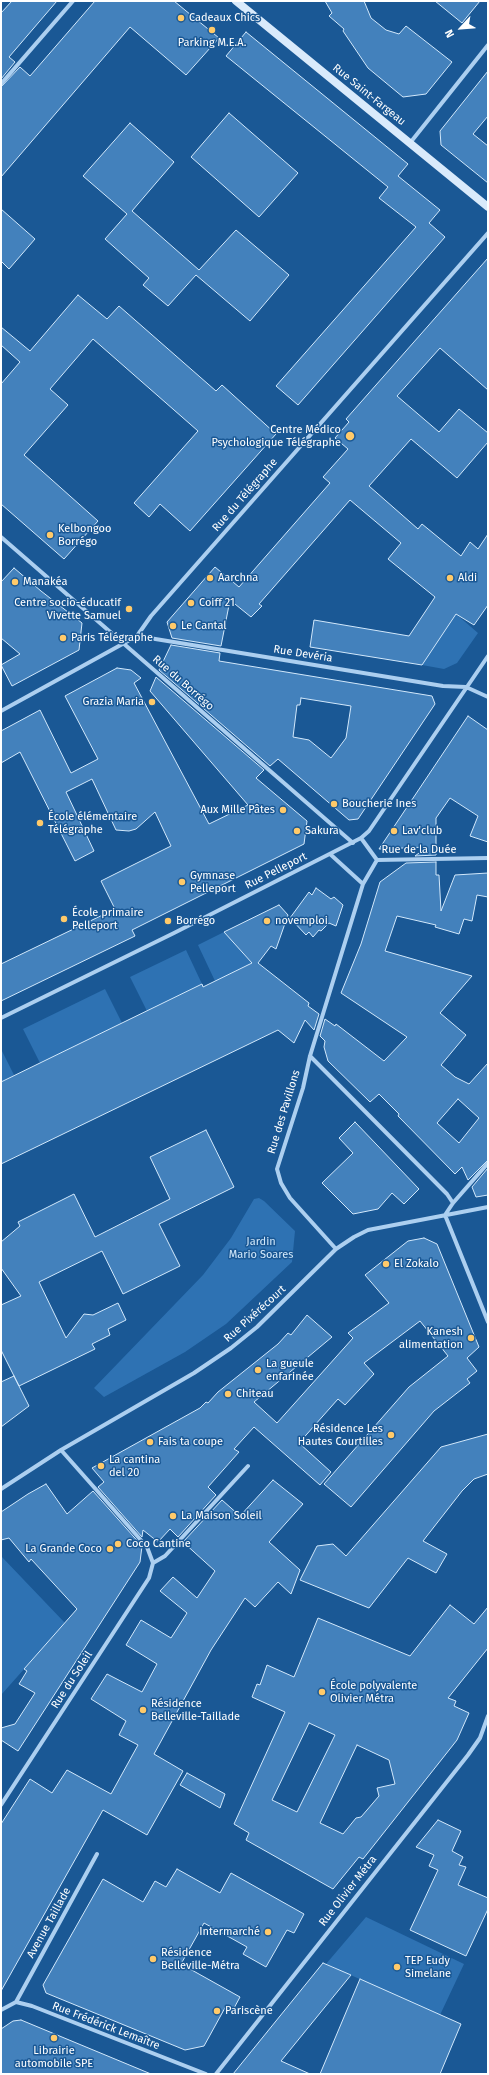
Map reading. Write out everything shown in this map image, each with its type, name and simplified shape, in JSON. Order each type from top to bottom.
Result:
[{"type":"street","points":[[1,84],[73,1]]},
{"type":"street","name":"Rue Saint-Fargeau","points":[[236,1],[488,207]]},
{"type":"street","points":[[410,142],[488,46]]},
{"type":"street","name":"Rue du Télégraphe","points":[[1,711],[137,636],[151,616],[488,233]]},
{"type":"street","name":"Rue du Borrégo","points":[[1,537],[353,843]]},
{"type":"street","name":"Rue Devéria","points":[[137,636],[443,686],[466,688],[488,697]]},
{"type":"street","name":"Rue Pelleport","points":[[1,1018],[361,838],[369,831],[488,656]]},
{"type":"street","name":"Rue de la Duée","points":[[361,838],[377,860],[488,858]]},
{"type":"street","points":[[330,854],[363,884]]},
{"type":"street","name":"Rue des Pavillons","points":[[336,1249],[290,1198],[281,1183],[277,1169],[303,1088],[310,1056],[363,884],[377,860]]},
{"type":"street","name":"Rue des Pavillons","points":[[310,1056],[447,1194],[453,1203]]},
{"type":"street","points":[[488,1163],[453,1203],[445,1215],[488,1322]]},
{"type":"street","name":"Rue Pixérécourt","points":[[1,1489],[61,1450],[194,1373],[231,1348],[257,1327],[336,1249],[368,1230],[488,1207]]},
{"type":"street","points":[[61,1450],[147,1547],[153,1563],[164,1556],[248,1466]]},
{"type":"street","name":"Rue du Soleil","points":[[1,1805],[149,1578],[153,1563]]},
{"type":"street","name":"Rue Olivier Métra","points":[[216,2074],[468,1754],[480,1738],[488,1716]]},
{"type":"street","name":"Avenue Taillade","points":[[16,2002],[97,1854]]},
{"type":"street","points":[[1,2010],[16,2002]]},
{"type":"street","name":"Rue Frédérick Lemaître","points":[[16,2002],[32,2006],[206,2074]]},
{"type":"green space","points":[[456,614],[478,633],[457,663],[444,669],[422,665]]},
{"type":"green space","points":[[224,932],[252,963],[215,981],[198,945]]},
{"type":"green space","points":[[186,950],[202,984],[147,1011],[130,977]]},
{"type":"green space","points":[[105,989],[122,1023],[40,1063],[23,1029]]},
{"type":"green space","points":[[1,1049],[14,1075],[1,1082]]},
{"type":"green space","name":"Jardin Mario Soares","points":[[259,1198],[295,1231],[292,1262],[226,1324],[185,1352],[104,1397],[94,1388],[203,1275],[231,1238],[254,1199]]},
{"type":"green space","points":[[1,1556],[65,1623],[1,1695]]},
{"type":"green space","name":"TEP Eudy Simelane","points":[[366,1917],[464,1964],[440,2015],[326,1964]]},
{"type":"building","points":[[12,1],[57,1],[9,57],[15,62],[1,79],[1,13]]},
{"type":"building","points":[[95,1],[174,1],[219,38],[186,75],[130,27],[1,177],[1,87],[20,67],[30,76]]},
{"type":"building","points":[[325,1],[364,1],[371,18],[386,30],[399,34],[406,26],[452,62],[426,94],[403,97],[368,68],[343,31],[344,29],[329,16],[332,13]]},
{"type":"building","points":[[435,1],[480,1],[462,23]]},
{"type":"building","points":[[246,32],[408,164],[398,176],[440,210],[429,223],[445,237],[298,405],[276,386],[416,227],[379,198],[388,187],[226,56]]},
{"type":"building","points":[[488,71],[488,116],[473,134],[488,146],[488,183],[441,145],[440,131]]},
{"type":"building","points":[[229,113],[298,173],[259,217],[191,157]]},
{"type":"building","points":[[130,123],[174,162],[132,211],[199,270],[236,230],[289,275],[250,321],[196,275],[168,306],[143,285],[149,278],[105,239],[127,214],[83,176]]},
{"type":"building","points":[[1,209],[35,239],[9,269],[1,261]]},
{"type":"building","points":[[488,258],[488,390],[440,348],[397,396],[439,432],[459,409],[488,433],[488,442],[457,478],[411,439],[369,486],[418,529],[422,524],[461,556],[470,542],[478,549],[488,534],[488,605],[474,625],[456,614],[422,665],[310,647],[314,620],[409,636],[435,597],[388,559],[401,543],[350,500],[259,604],[262,606],[251,617],[230,600],[221,646],[172,638],[167,622],[215,567],[239,587],[330,483],[323,477],[348,449],[335,438],[349,422],[346,419]]},
{"type":"building","points":[[78,295],[107,319],[119,306],[216,391],[222,385],[276,434],[190,531],[160,504],[149,517],[134,503],[198,431],[93,339],[50,389],[68,405],[24,455],[98,521],[64,559],[1,504],[1,384],[20,362],[1,345],[1,327],[30,351]]},
{"type":"building","points":[[14,568],[82,623],[79,650],[12,686],[1,665],[20,654],[1,638],[1,582]]},
{"type":"building","points":[[171,645],[220,653],[219,661],[432,696],[435,704],[358,819],[349,820],[278,759],[270,766],[159,670]],"holes":[[[301,698],[351,706],[346,738],[331,758],[309,740],[293,737],[297,705],[300,705]]]},
{"type":"building","points":[[117,668],[131,670],[141,678],[134,683],[209,824],[248,805],[150,691],[156,677],[264,770],[256,778],[307,821],[304,844],[132,930],[135,936],[1,1001],[1,964],[115,909],[101,881],[171,846],[155,812],[136,829],[129,831],[116,830],[92,779],[66,792],[94,851],[75,861],[20,752],[1,763],[1,731],[40,710],[71,773],[98,759],[65,696]]},
{"type":"building","points":[[468,716],[488,730],[488,842],[470,836],[478,816],[450,798],[436,818],[436,855],[415,856],[427,847],[379,849]]},
{"type":"building","points":[[436,862],[436,875],[439,875],[441,911],[455,875],[488,873],[488,897],[477,895],[472,921],[464,919],[459,934],[435,927],[436,925],[397,916],[385,951],[472,976],[440,1013],[466,1035],[441,1065],[455,1077],[469,1084],[488,1063],[488,1160],[468,1180],[462,1167],[455,1174],[398,1116],[399,1114],[379,1094],[370,1102],[328,1061],[324,1047],[325,1041],[320,1036],[325,1019],[335,1026],[336,1024],[384,1061],[407,1037],[341,993],[361,944],[380,882],[406,863]],"holes":[[[458,1099],[479,1118],[459,1143],[437,1123]]]},
{"type":"building","points":[[316,888],[331,899],[334,897],[343,905],[336,926],[329,923],[321,931],[319,930],[313,937],[309,932],[306,935],[290,918],[309,892],[312,895]]},
{"type":"building","points":[[279,905],[288,915],[276,949],[271,946],[258,963],[309,1003],[308,1006],[319,1014],[314,1030],[305,1020],[294,1043],[278,1030],[1,1164],[1,1082],[202,984],[203,987],[252,963],[224,932]]},
{"type":"building","points":[[355,1122],[419,1189],[404,1204],[392,1193],[378,1209],[353,1214],[322,1183],[353,1153],[339,1138]]},
{"type":"building","points":[[206,1130],[234,1187],[159,1224],[180,1266],[123,1294],[102,1251],[39,1282],[66,1338],[84,1314],[93,1315],[118,1303],[126,1320],[108,1329],[110,1335],[92,1344],[95,1349],[19,1386],[1,1350],[1,1305],[21,1296],[1,1268],[1,1242],[20,1226],[18,1222],[74,1194],[95,1237],[170,1199],[150,1157]]},
{"type":"building","points":[[488,1168],[488,1195],[476,1197],[472,1187]]},
{"type":"building","points":[[424,1238],[437,1244],[479,1347],[467,1358],[477,1371],[467,1379],[470,1383],[434,1411],[351,1507],[324,1484],[409,1387],[448,1356],[420,1321],[364,1363],[374,1374],[345,1405],[338,1399],[299,1443],[331,1472],[320,1485],[254,1427],[234,1449],[239,1452],[208,1487],[216,1495],[178,1537],[170,1529],[158,1542],[143,1530],[142,1537],[98,1487],[104,1482],[92,1468],[200,1408],[206,1402],[208,1403],[218,1392],[278,1344],[288,1333],[291,1335],[307,1315],[332,1337],[254,1402],[277,1423],[353,1338],[348,1333],[389,1303],[365,1275],[408,1241]]},
{"type":"building","points":[[14,1376],[29,1406],[1,1427],[1,1382]]},
{"type":"building","points":[[488,1434],[488,1474],[474,1479],[462,1491],[423,1541],[447,1554],[436,1573],[408,1558],[369,1608],[300,1580],[317,1546],[333,1544],[346,1556],[441,1447]]},
{"type":"building","points":[[273,1480],[303,1504],[269,1542],[300,1570],[291,1594],[278,1582],[255,1607],[245,1598],[211,1650],[154,1754],[183,1771],[147,1835],[103,1810],[1,1991],[1,1824],[30,1779],[52,1793],[67,1770],[111,1794],[138,1745],[119,1735],[126,1721],[91,1699],[107,1674],[142,1692],[157,1664],[126,1645],[141,1620],[171,1638],[187,1613],[160,1591],[173,1577],[197,1598],[215,1571],[183,1542],[222,1500],[240,1516]]},
{"type":"building","points":[[46,1484],[67,1514],[93,1491],[142,1546],[140,1562],[18,1751],[1,1740],[1,1728],[15,1724],[35,1693],[19,1684],[27,1671],[24,1669],[77,1609],[31,1559],[29,1562],[9,1538],[1,1540],[1,1512]]},
{"type":"building","points":[[450,1605],[474,1624],[488,1607],[488,1648],[448,1698],[456,1701],[454,1706],[469,1713],[457,1740],[363,1859],[359,1857],[333,1889],[246,1840],[249,1833],[234,1824],[285,1712],[252,1697],[257,1684],[260,1685],[267,1665],[294,1677],[318,1618],[410,1656]],"holes":[[[309,1723],[335,1735],[297,1812],[272,1800]],[[357,1745],[389,1760],[395,1784],[377,1788],[379,1796],[361,1817],[356,1818],[343,1834],[320,1823]]]},
{"type":"building","points":[[187,1773],[225,1794],[220,1808],[180,1785]]},
{"type":"building","points":[[438,1820],[461,1831],[452,1851],[463,1857],[459,1865],[466,1867],[458,1885],[488,1898],[488,1909],[466,1956],[410,1930],[438,1870],[429,1866],[434,1855],[416,1847]]},
{"type":"building","name":"Résidence Belleville-Métra","points":[[177,1869],[220,1893],[231,1873],[304,1914],[294,1933],[287,1930],[266,1967],[243,1954],[247,1947],[204,1923],[181,1964],[240,1997],[233,2010],[226,2006],[204,2046],[185,2050],[46,1993],[43,1985],[103,1879],[143,1902],[155,1881],[166,1887]]},
{"type":"building","points":[[323,1963],[351,1975],[281,2061],[310,2074],[233,2074]]},
{"type":"building","points":[[360,1979],[461,2024],[440,2074],[320,2074]]},
{"type":"building","points":[[21,2020],[151,2074],[1,2074],[1,2029],[13,2021]]},
{"type":"place","name":"Cadeaux Chics","points":[[181,18]]},
{"type":"place","name":"Parking M.E.A.","points":[[212,30]]},
{"type":"place","name":"Centre Médico Psychologique Télégraphe","points":[[350,436]]},
{"type":"place","name":"Kelbongoo Borrégo","points":[[50,535]]},
{"type":"place","name":"Aarchna","points":[[210,578]]},
{"type":"place","name":"Aldi","points":[[450,578]]},
{"type":"place","name":"Manakéa","points":[[15,582]]},
{"type":"place","name":"Coiff 21","points":[[191,603]]},
{"type":"place","name":"Centre socio-éducatif Vivette Samuel","points":[[129,609]]},
{"type":"place","name":"Le Cantal","points":[[173,626]]},
{"type":"place","name":"Paris Télégraphe","points":[[63,638]]},
{"type":"place","name":"Grazia Maria","points":[[152,702]]},
{"type":"place","name":"Boucherie Ines","points":[[334,804]]},
{"type":"place","name":"Aux Mille Pâtes","points":[[283,810]]},
{"type":"place","name":"École élémentaire Télégraphe","points":[[40,823]]},
{"type":"place","name":"Sakura","points":[[297,831]]},
{"type":"place","name":"Lav'club","points":[[394,831]]},
{"type":"place","name":"Gymnase Pelleport","points":[[182,882]]},
{"type":"place","name":"École primaire Pelleport","points":[[64,919]]},
{"type":"place","name":"Borrégo","points":[[168,921]]},
{"type":"place","name":"novemploi","points":[[267,921]]},
{"type":"place","name":"El Zokalo","points":[[386,1264]]},
{"type":"place","name":"Kanesh alimentation","points":[[471,1338]]},
{"type":"place","name":"La gueule enfarinée","points":[[258,1370]]},
{"type":"place","name":"Chiteau","points":[[228,1394]]},
{"type":"place","name":"Résidence Les Hautes Courtilles","points":[[391,1435]]},
{"type":"place","name":"Fais ta coupe","points":[[150,1442]]},
{"type":"place","name":"La cantina del 20","points":[[101,1466]]},
{"type":"place","name":"La Maison Soleil","points":[[173,1516]]},
{"type":"place","name":"Coco Cantine","points":[[118,1544]]},
{"type":"place","name":"La Grande Coco","points":[[110,1549]]},
{"type":"place","name":"École polyvalente Olivier Métra","points":[[322,1692]]},
{"type":"place","name":"Résidence Belleville-Taillade","points":[[143,1710]]},
{"type":"place","name":"Intermarché","points":[[268,1932]]},
{"type":"place","name":"Résidence Belleville-Métra","points":[[153,1959]]},
{"type":"place","name":"TEP Eudy Simelane","points":[[397,1967]]},
{"type":"place","name":"Pariscène","points":[[217,2011]]},
{"type":"place","name":"Librairie automobile SPE","points":[[54,2038]]}]
